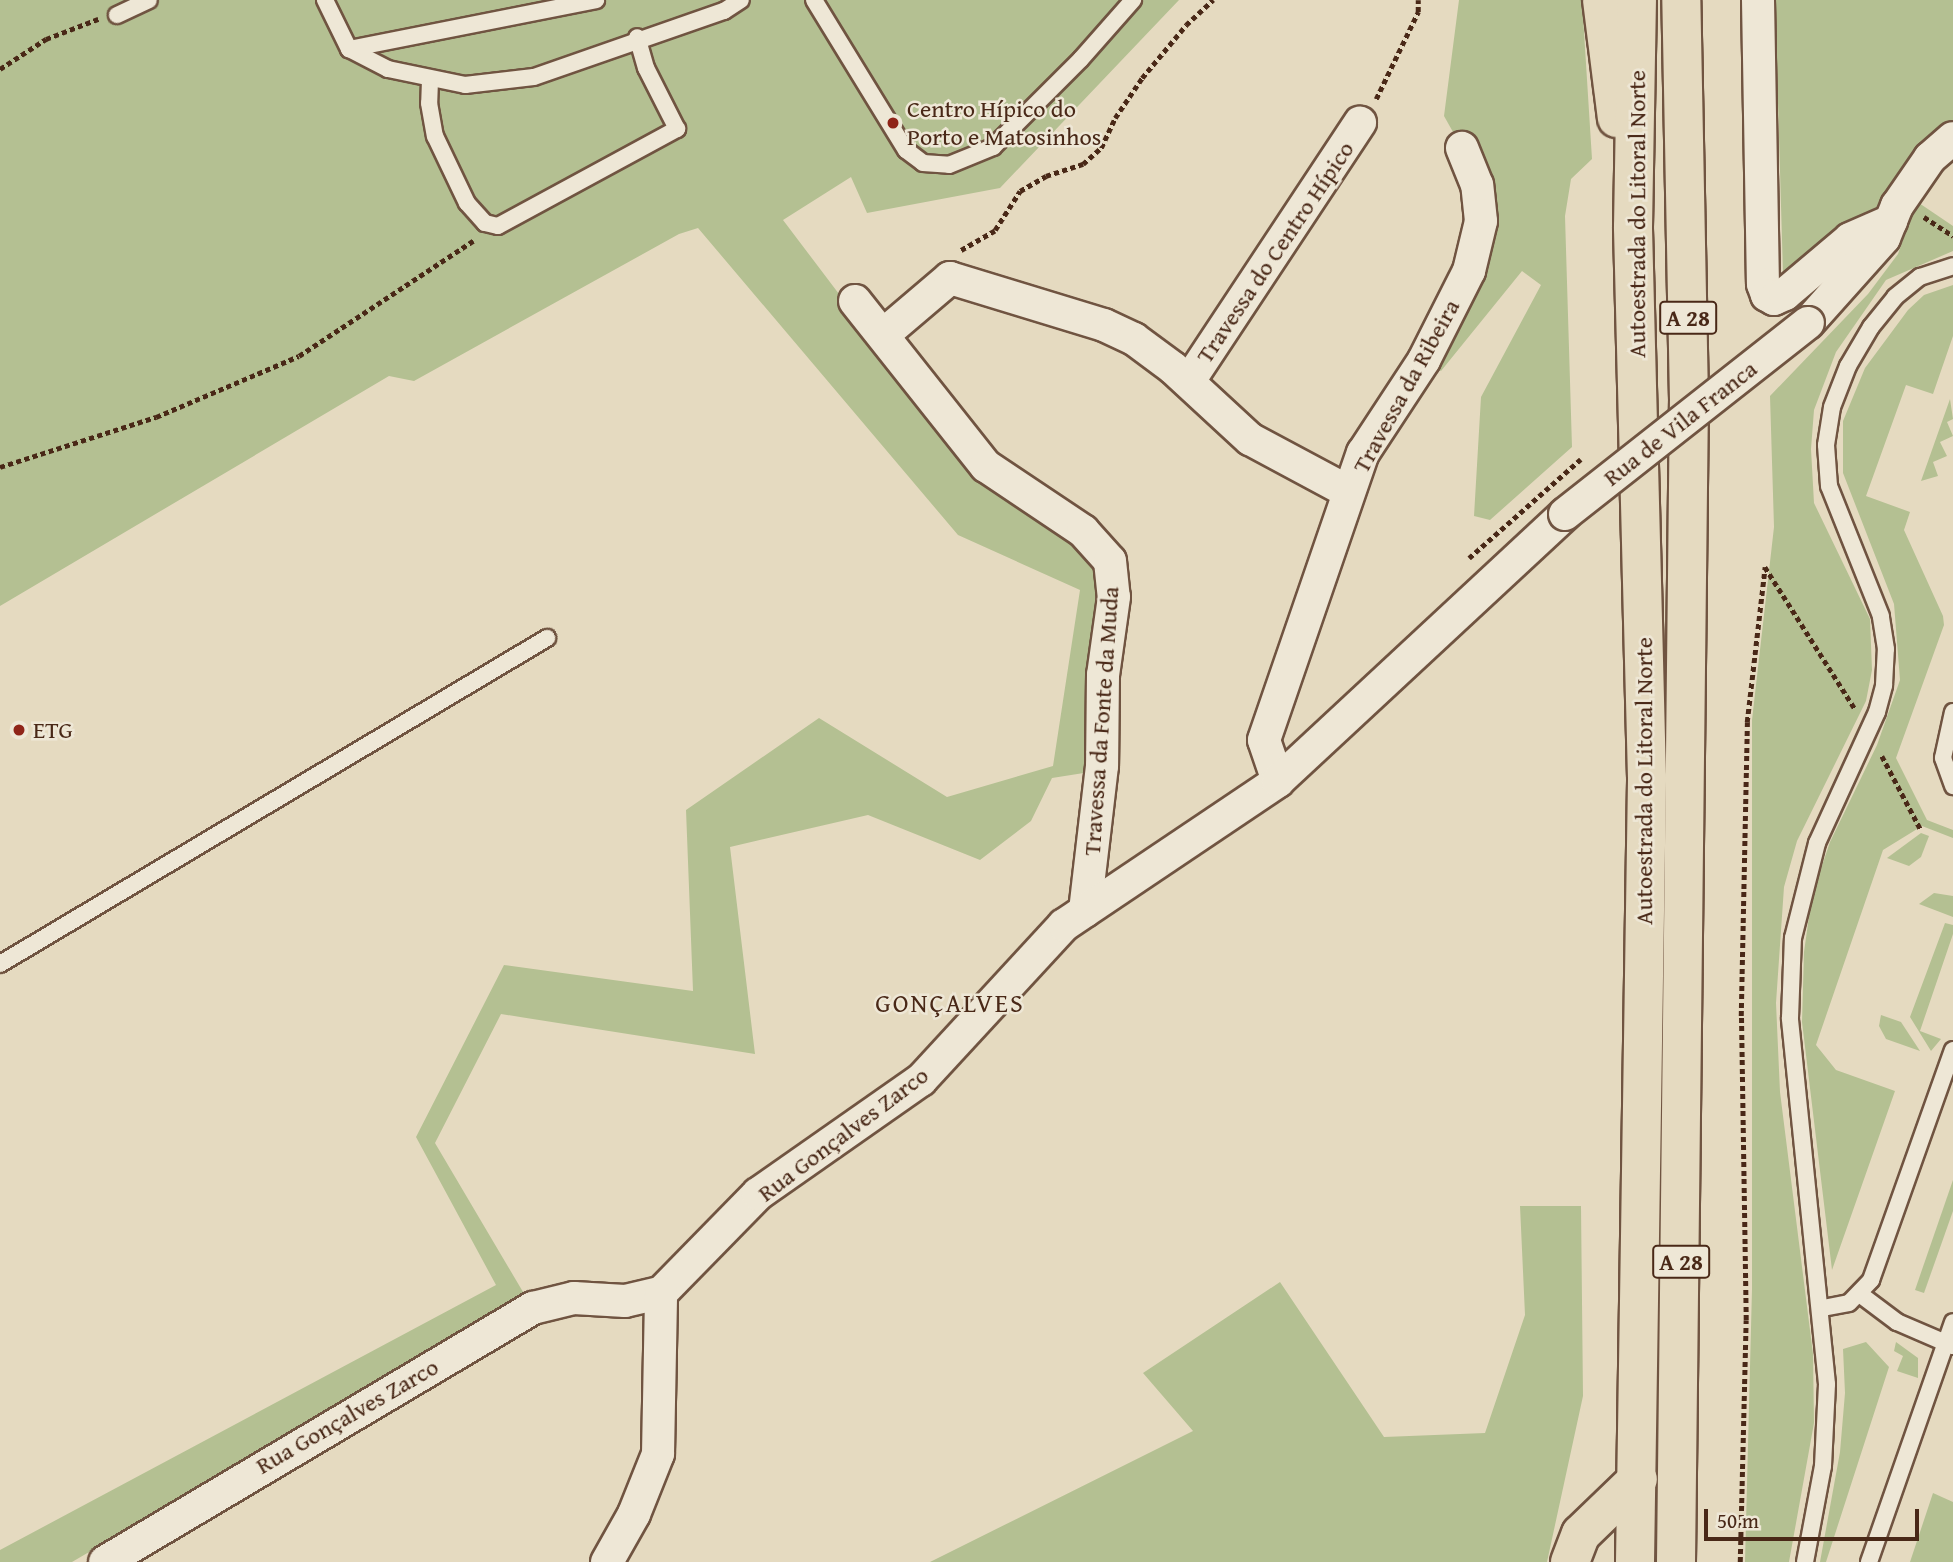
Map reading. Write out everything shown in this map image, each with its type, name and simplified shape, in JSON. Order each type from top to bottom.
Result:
[{"type":"highway","points":[[1602,0],[1633,227]]},
{"type":"highway","name":"Autoestrada do Litoral Norte","points":[[1635,1562],[1647,778],[1633,227],[1637,0]]},
{"type":"highway","name":"Autoestrada do Litoral Norte","points":[[1675,1562],[1689,357],[1681,42],[1684,0]]},
{"type":"highway","points":[[1570,1562],[1581,1534],[1638,1479]]},
{"type":"street","points":[[1758,0],[1763,284],[1767,295],[1774,299],[1785,294],[1850,239],[1902,216]]},
{"type":"street","name":"Travessa do Centro Hípico","points":[[1189,381],[1360,123]]},
{"type":"street","name":"Rua de Vila Franca","points":[[1380,686],[1565,514],[1808,323],[1902,216],[1930,158],[1953,138]]},
{"type":"street","name":"Travessa da Ribeira","points":[[1278,781],[1264,740],[1363,453],[1424,360],[1469,271],[1481,221],[1477,185],[1462,148]]},
{"type":"street","points":[[883,335],[950,278],[969,281],[1104,325],[1134,339],[1189,381],[1250,439],[1349,492]]},
{"type":"street","name":"Travessa da Fonte da Muda","points":[[855,301],[986,466],[1083,531],[1110,561],[1114,597],[1104,675],[1100,793],[1085,912]]},
{"type":"street","name":"Rua Gonçalves Zarco","points":[[105,1562],[533,1308],[574,1298],[625,1301],[661,1293],[758,1194],[921,1080],[1064,925],[1278,781],[1380,686]]},
{"type":"street","points":[[607,1562],[658,1454],[661,1293]]},
{"type":"lane","points":[[117,15],[149,0]]},
{"type":"lane","points":[[326,0],[349,49],[388,69],[430,80],[464,85],[534,77],[637,37],[724,11],[741,0]]},
{"type":"lane","points":[[349,49],[596,0]]},
{"type":"lane","points":[[814,0],[906,150],[923,163],[949,165],[993,147],[1081,60],[1133,0]]},
{"type":"lane","points":[[430,80],[429,103],[435,136],[467,203],[485,223],[498,226],[512,222],[677,129],[646,68],[637,37]]},
{"type":"lane","points":[[1805,1562],[1824,1466],[1827,1384],[1823,1308],[1794,1068],[1793,938],[1817,843],[1877,712],[1884,685],[1886,649],[1881,616],[1829,486],[1826,445],[1836,397],[1871,327],[1895,297],[1920,277],[1953,266]]},
{"type":"lane","points":[[0,964],[547,638]]},
{"type":"lane","points":[[1953,712],[1943,758],[1953,786]]},
{"type":"lane","points":[[1823,1308],[1849,1303],[1861,1295],[1871,1280],[1953,1050]]},
{"type":"lane","points":[[1861,1295],[1898,1322],[1950,1344]]},
{"type":"lane","points":[[1869,1562],[1950,1344],[1953,1322]]},
{"type":"path","points":[[955,258],[995,230],[1020,191],[1046,176],[1083,164],[1101,148],[1115,118],[1142,79],[1186,25],[1213,0]]},
{"type":"path","points":[[1360,123],[1385,86],[1418,12],[1418,0]]},
{"type":"path","points":[[0,69],[46,39],[82,23],[117,15]]},
{"type":"path","points":[[1902,216],[1953,236]]},
{"type":"path","points":[[0,467],[156,417],[299,356],[475,239],[485,223]]},
{"type":"path","points":[[1740,1562],[1746,1320],[1741,1016],[1747,722],[1765,567],[1859,716]]},
{"type":"path","points":[[1877,745],[1920,830]]},
{"type":"green space","points":[[0,0],[1179,0],[1000,188],[867,213],[851,177],[783,220],[976,475],[1084,546],[1100,582],[1090,772],[1052,778],[1031,821],[980,860],[868,815],[730,847],[755,1054],[501,1014],[435,1143],[526,1297],[72,1562],[0,1562],[0,1550],[496,1285],[416,1137],[504,965],[693,991],[686,810],[819,718],[947,797],[1053,766],[1080,590],[958,535],[698,228],[679,234],[414,381],[389,376],[0,606]]},
{"type":"green space","points":[[1459,0],[1582,0],[1592,159],[1571,179],[1565,216],[1572,447],[1490,520],[1474,516],[1481,397],[1541,285],[1522,271],[1441,371],[1424,360],[1469,271],[1462,148],[1444,116]]},
{"type":"green space","points":[[1775,0],[1953,0],[1953,124],[1894,181],[1849,253],[1784,308]]},
{"type":"green space","points":[[1916,201],[1953,226],[1953,251],[1886,280],[1836,352],[1814,410],[1811,449],[1814,503],[1870,619],[1872,670],[1866,701],[1797,841],[1784,887],[1776,1003],[1780,1092],[1813,1354],[1814,1423],[1789,1562],[1745,1562],[1752,1289],[1752,720],[1774,527],[1770,396],[1868,294],[1898,254]]},
{"type":"green space","points":[[1953,285],[1953,336],[1933,394],[1906,385],[1866,496],[1910,512],[1904,530],[1943,616],[1944,625],[1896,758],[1927,820],[1953,830],[1953,838],[1922,826],[1883,850],[1816,1045],[1836,1070],[1895,1091],[1832,1270],[1802,1022],[1804,952],[1812,895],[1830,842],[1877,745],[1900,680],[1894,604],[1843,473],[1843,421],[1865,368],[1908,310],[1924,295]]},
{"type":"green space","points":[[1950,399],[1953,419],[1947,422],[1953,436],[1940,442],[1947,456],[1933,462],[1938,476],[1921,481]]},
{"type":"green space","points":[[1921,833],[1929,836],[1921,857],[1909,866],[1887,858]]},
{"type":"green space","points":[[1934,893],[1953,896],[1953,917],[1919,904]]},
{"type":"green space","points":[[1945,923],[1953,925],[1953,934],[1920,1031],[1941,1039],[1931,1051],[1910,1017]]},
{"type":"green space","points":[[1881,1015],[1901,1022],[1920,1051],[1886,1039],[1879,1026]]},
{"type":"green space","points":[[1953,1180],[1953,1211],[1924,1293],[1915,1290]]},
{"type":"green space","points":[[1520,1206],[1581,1206],[1583,1396],[1547,1562],[930,1562],[1193,1431],[1143,1373],[1280,1282],[1384,1437],[1485,1433],[1525,1315]]},
{"type":"green space","points":[[1866,1342],[1889,1367],[1826,1562],[1820,1562],[1840,1452],[1845,1393],[1843,1349]]},
{"type":"green space","points":[[1896,1342],[1918,1358],[1918,1378],[1897,1371],[1903,1356],[1894,1351]]},
{"type":"green space","points":[[1933,1493],[1953,1502],[1953,1562],[1910,1562]]},
{"type":"place","name":"Centro Hípico do Porto e Matosinhos","points":[[893,123]]},
{"type":"place","name":"ETG","points":[[19,730]]},
{"type":"district","name":"GONÇALVES","points":[[950,1003]]}]
